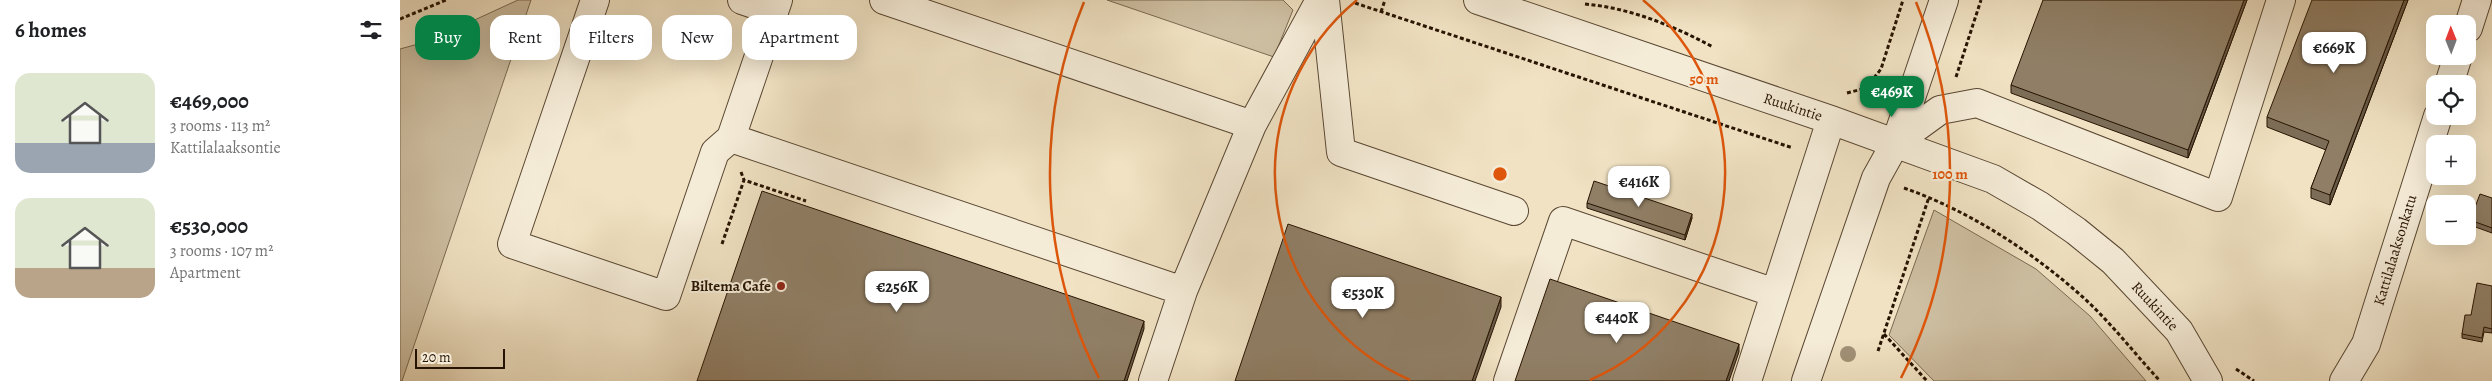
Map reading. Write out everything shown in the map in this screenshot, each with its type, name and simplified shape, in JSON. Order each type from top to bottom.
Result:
[{"type":"street","points":[[595,0],[512,244],[666,296],[715,152],[731,138],[776,5],[742,0]]},
{"type":"street","points":[[884,0],[1252,125]]},
{"type":"street","points":[[1153,381],[1183,291],[1252,125],[1320,0]]},
{"type":"street","points":[[1325,0],[1340,152],[1514,211]]},
{"type":"street","name":"Ruukintie","points":[[1478,0],[1896,142],[1993,179],[2040,206],[2076,230],[2113,262],[2179,332],[2208,381]]},
{"type":"street","points":[[1806,381],[1876,178],[1896,142],[1944,0]]},
{"type":"street","points":[[1896,142],[1940,110],[1977,103],[2218,198],[2281,0]]},
{"type":"street","points":[[2472,15],[2477,0]]},
{"type":"street","points":[[1747,381],[1831,120]]},
{"type":"street","name":"Kattilalaaksonkatu","points":[[2344,381],[2366,344],[2435,125]]},
{"type":"street","points":[[731,138],[1183,291]]},
{"type":"street","points":[[1508,381],[1563,222],[1775,293]]},
{"type":"path","points":[[400,20],[446,0]]},
{"type":"path","points":[[1347,0],[1818,157]]},
{"type":"path","points":[[1381,12],[1385,0]]},
{"type":"path","points":[[1841,91],[1849,93],[1866,88],[1881,69],[1903,0]]},
{"type":"path","points":[[1950,108],[1951,93],[1981,0]]},
{"type":"path","points":[[1575,3],[1610,6],[1686,32],[1715,48]]},
{"type":"path","points":[[1876,178],[1929,196],[1975,220],[2031,256],[2085,300],[2160,381]]},
{"type":"path","points":[[722,244],[744,180],[806,201]]},
{"type":"path","points":[[1878,351],[1929,196]]},
{"type":"path","points":[[1884,334],[1927,381]]},
{"type":"shaded area","points":[[518,0],[531,0],[526,15],[490,15],[490,60],[511,60],[402,381],[400,381],[400,49],[415,45],[415,60],[480,60],[480,18]]},
{"type":"shaded area","points":[[1107,0],[1283,0],[1293,10],[1274,57]]},
{"type":"shaded area","points":[[1934,210],[2036,269],[2090,316],[2146,381],[1934,381],[1889,335]]},
{"type":"building","points":[[2043,0],[2244,0],[2188,150],[2011,85]]},
{"type":"building","points":[[2312,0],[2404,0],[2330,195],[2311,188],[2329,141],[2267,117]]},
{"type":"building","points":[[1594,181],[1692,214],[1685,235],[1587,203]]},
{"type":"building","points":[[762,191],[1144,321],[1124,381],[697,381]]},
{"type":"building","points":[[2480,194],[2492,198],[2492,228],[2476,222],[2476,204]]},
{"type":"building","points":[[1288,224],[1501,297],[1472,381],[1235,381]]},
{"type":"building","points":[[1550,279],[1739,344],[1726,381],[1515,381]]},
{"type":"building","points":[[2477,283],[2492,286],[2492,329],[2484,327],[2482,338],[2462,334],[2465,315],[2471,315]]},
{"type":"place","name":"Biltema Cafe","points":[[781,286]]}]
